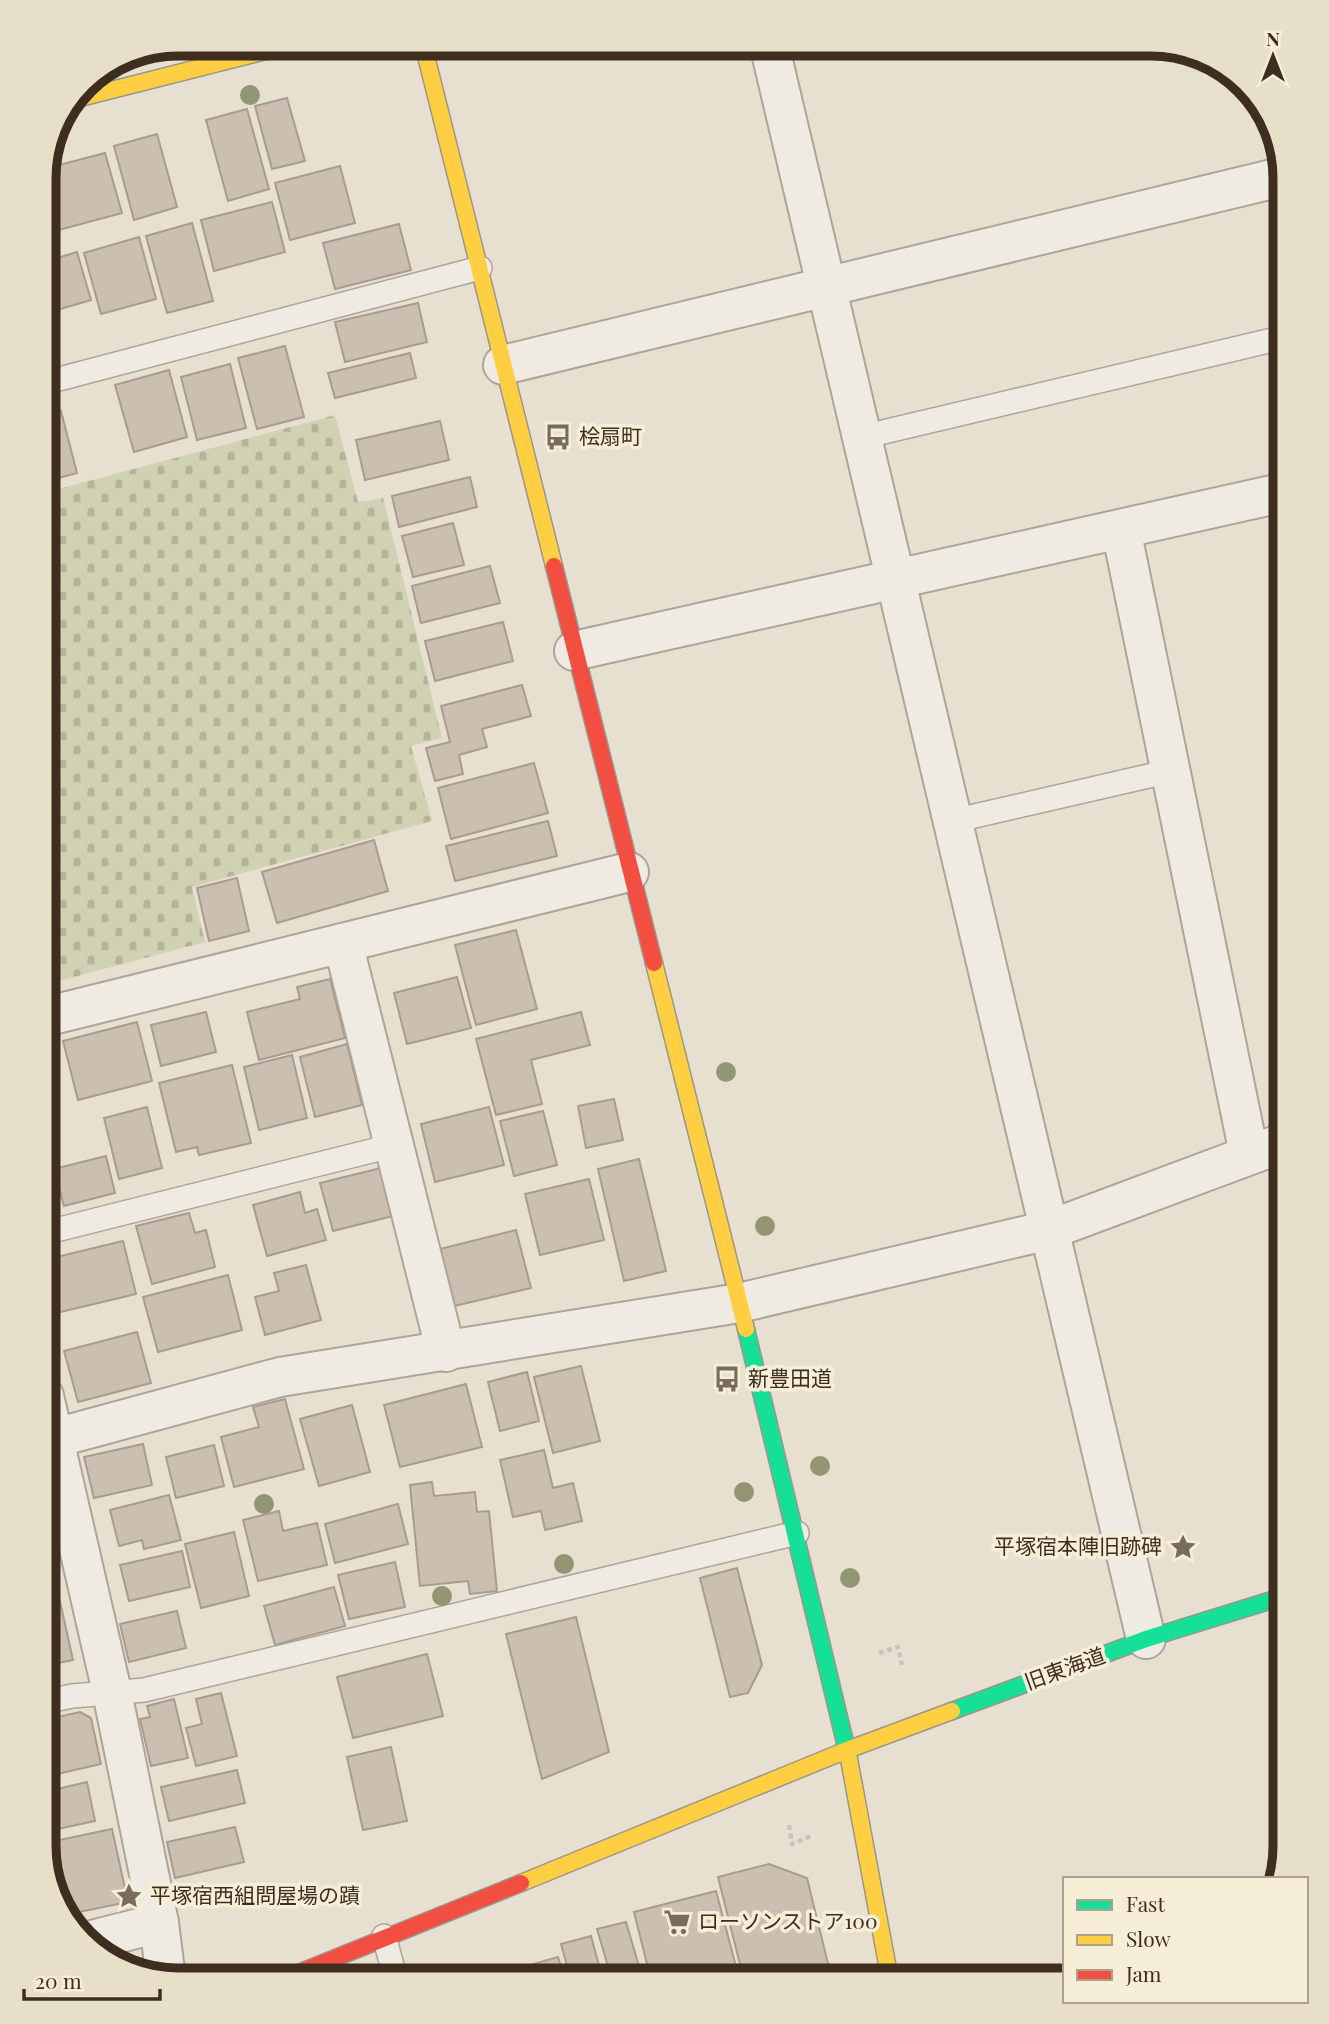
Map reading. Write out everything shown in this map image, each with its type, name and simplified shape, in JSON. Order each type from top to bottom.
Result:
[{"type":"street","points":[[88,96],[246,56]]},
{"type":"street","points":[[426,56],[797,1533],[847,1751],[888,1968]]},
{"type":"street","points":[[772,56],[1146,1639]]},
{"type":"street","points":[[503,365],[1273,179]]},
{"type":"street","points":[[574,651],[1121,529],[1273,501]]},
{"type":"street","points":[[1121,529],[1249,1154]]},
{"type":"street","points":[[56,1014],[629,872]]},
{"type":"street","points":[[343,943],[446,1352]]},
{"type":"street","points":[[56,1438],[280,1377],[739,1303],[1049,1230],[1273,1146]]},
{"type":"street","points":[[56,1472],[112,1692],[159,1923],[165,1967]]},
{"type":"street","name":"旧東海道","points":[[309,1968],[847,1751],[1146,1639],[1273,1600]]},
{"type":"street","points":[[98,1939],[159,1923]]},
{"type":"lane","points":[[56,380],[480,268]]},
{"type":"lane","points":[[862,438],[1273,340]]},
{"type":"lane","points":[[953,821],[1171,771]]},
{"type":"lane","points":[[56,1230],[395,1145]]},
{"type":"lane","points":[[56,1700],[144,1690],[797,1533]]},
{"type":"lane","points":[[384,1936],[393,1968]]},
{"type":"path","points":[[879,1653],[898,1647],[902,1665]]},
{"type":"path","points":[[789,1825],[792,1844],[811,1836]]},
{"type":"green space","points":[[335,415],[358,502],[383,498],[442,738],[411,746],[432,821],[192,887],[205,942],[56,982],[56,490]]},
{"type":"building","points":[[287,98],[305,161],[272,169],[255,106]]},
{"type":"building","points":[[247,109],[269,189],[228,201],[206,120]]},
{"type":"building","points":[[157,134],[177,207],[134,220],[114,146]]},
{"type":"building","points":[[105,153],[122,213],[56,231],[57,166]]},
{"type":"building","points":[[340,166],[355,223],[290,240],[275,183]]},
{"type":"building","points":[[272,202],[285,252],[214,271],[201,220]]},
{"type":"building","points":[[192,223],[213,301],[167,313],[146,236]]},
{"type":"building","points":[[399,224],[411,270],[335,289],[323,243]]},
{"type":"building","points":[[139,237],[156,299],[101,314],[84,253]]},
{"type":"building","points":[[77,252],[91,300],[56,310],[56,258]]},
{"type":"building","points":[[418,303],[427,342],[345,362],[335,322]]},
{"type":"building","points":[[285,346],[304,417],[257,429],[238,358]]},
{"type":"building","points":[[410,353],[416,378],[335,398],[328,373]]},
{"type":"building","points":[[230,364],[246,428],[197,440],[181,377]]},
{"type":"building","points":[[169,370],[187,437],[134,452],[115,385]]},
{"type":"building","points":[[61,411],[77,473],[56,479],[56,412]]},
{"type":"building","points":[[440,421],[449,460],[365,480],[356,440]]},
{"type":"building","points":[[470,477],[477,507],[399,527],[392,496]]},
{"type":"building","points":[[453,523],[464,565],[413,577],[402,536]]},
{"type":"building","points":[[490,566],[500,603],[421,623],[412,586]]},
{"type":"building","points":[[503,622],[513,661],[435,681],[425,641]]},
{"type":"building","points":[[522,685],[531,716],[482,729],[487,747],[459,755],[463,774],[435,781],[426,748],[450,742],[441,706]]},
{"type":"building","points":[[534,763],[548,813],[451,839],[438,788]]},
{"type":"building","points":[[548,821],[557,856],[455,881],[446,846]]},
{"type":"building","points":[[374,840],[388,891],[277,923],[262,872]]},
{"type":"building","points":[[237,878],[249,931],[209,941],[197,888]]},
{"type":"building","points":[[516,930],[537,1009],[476,1025],[455,945]]},
{"type":"building","points":[[457,977],[471,1028],[407,1044],[394,993]]},
{"type":"building","points":[[330,979],[345,1038],[259,1060],[247,1012],[300,999],[297,987]]},
{"type":"building","points":[[206,1012],[216,1052],[161,1066],[151,1025]]},
{"type":"building","points":[[581,1012],[590,1045],[531,1060],[542,1104],[496,1115],[476,1039]]},
{"type":"building","points":[[137,1022],[152,1081],[78,1100],[63,1041]]},
{"type":"building","points":[[347,1044],[362,1105],[315,1117],[300,1057]]},
{"type":"building","points":[[292,1055],[307,1118],[259,1130],[244,1067]]},
{"type":"building","points":[[232,1065],[251,1143],[199,1155],[197,1147],[176,1152],[159,1083]]},
{"type":"building","points":[[614,1099],[623,1140],[586,1148],[578,1106]]},
{"type":"building","points":[[147,1107],[162,1168],[119,1179],[104,1118]]},
{"type":"building","points":[[489,1107],[504,1165],[435,1182],[421,1124]]},
{"type":"building","points":[[543,1111],[557,1165],[514,1176],[500,1121]]},
{"type":"building","points":[[106,1156],[115,1193],[64,1206],[56,1168]]},
{"type":"building","points":[[639,1159],[666,1271],[624,1281],[598,1169]]},
{"type":"building","points":[[381,1168],[393,1216],[333,1231],[320,1183]]},
{"type":"building","points":[[589,1179],[604,1240],[540,1255],[525,1194]]},
{"type":"building","points":[[300,1192],[305,1213],[317,1209],[326,1240],[267,1256],[253,1205]]},
{"type":"building","points":[[189,1213],[195,1233],[206,1230],[215,1267],[152,1284],[136,1226]]},
{"type":"building","points":[[516,1230],[531,1288],[454,1306],[440,1249]]},
{"type":"building","points":[[123,1241],[136,1294],[56,1313],[56,1257]]},
{"type":"building","points":[[306,1265],[321,1320],[265,1335],[255,1297],[279,1291],[274,1273]]},
{"type":"building","points":[[228,1275],[242,1330],[158,1352],[143,1297]]},
{"type":"building","points":[[137,1332],[151,1383],[78,1402],[64,1351]]},
{"type":"building","points":[[581,1366],[600,1441],[553,1453],[534,1377]]},
{"type":"building","points":[[527,1372],[539,1421],[500,1431],[488,1382]]},
{"type":"building","points":[[466,1384],[482,1447],[400,1467],[384,1405]]},
{"type":"building","points":[[285,1399],[304,1469],[234,1487],[221,1437],[259,1427],[253,1407]]},
{"type":"building","points":[[352,1405],[370,1472],[319,1486],[300,1419]]},
{"type":"building","points":[[143,1444],[152,1485],[94,1498],[84,1457]]},
{"type":"building","points":[[214,1445],[224,1486],[176,1498],[166,1457]]},
{"type":"building","points":[[544,1450],[553,1488],[573,1483],[582,1521],[545,1530],[541,1511],[513,1517],[500,1460]]},
{"type":"building","points":[[432,1482],[434,1496],[475,1492],[477,1512],[489,1511],[497,1591],[470,1594],[468,1581],[420,1586],[410,1485]]},
{"type":"building","points":[[169,1495],[181,1540],[144,1549],[142,1540],[119,1546],[110,1510]]},
{"type":"building","points":[[398,1504],[408,1544],[335,1563],[325,1524]]},
{"type":"building","points":[[279,1511],[283,1531],[317,1523],[327,1565],[258,1581],[243,1520]]},
{"type":"building","points":[[234,1532],[249,1596],[201,1608],[185,1544]]},
{"type":"building","points":[[182,1551],[190,1587],[129,1601],[120,1565]]},
{"type":"building","points":[[395,1562],[405,1607],[349,1619],[338,1575]]},
{"type":"building","points":[[737,1568],[762,1665],[748,1693],[730,1697],[700,1578]]},
{"type":"building","points":[[334,1587],[345,1626],[275,1645],[264,1606]]},
{"type":"building","points":[[56,1588],[73,1660],[56,1664]]},
{"type":"building","points":[[177,1611],[186,1648],[129,1662],[120,1624]]},
{"type":"building","points":[[576,1617],[609,1752],[542,1779],[506,1634]]},
{"type":"building","points":[[427,1654],[443,1716],[353,1738],[337,1677]]},
{"type":"building","points":[[221,1693],[237,1756],[196,1766],[186,1728],[202,1724],[196,1699]]},
{"type":"building","points":[[174,1699],[188,1758],[151,1766],[140,1719],[150,1717],[147,1706]]},
{"type":"building","points":[[80,1712],[91,1718],[101,1764],[56,1774],[56,1717]]},
{"type":"building","points":[[391,1747],[407,1821],[363,1830],[347,1757]]},
{"type":"building","points":[[237,1770],[245,1803],[169,1821],[161,1787]]},
{"type":"building","points":[[87,1782],[95,1821],[56,1829],[56,1789]]},
{"type":"building","points":[[235,1827],[244,1862],[175,1878],[167,1842]]},
{"type":"building","points":[[112,1829],[128,1902],[76,1913],[60,1878],[56,1841]]},
{"type":"building","points":[[769,1864],[807,1878],[829,1968],[741,1968],[718,1877]]},
{"type":"building","points":[[716,1891],[736,1968],[648,1968],[634,1912]]},
{"type":"building","points":[[626,1922],[639,1968],[608,1968],[597,1929]]},
{"type":"building","points":[[591,1936],[600,1968],[568,1968],[561,1944]]},
{"type":"building","points":[[558,1957],[561,1968],[520,1968]]},
{"type":"traffic: fast","points":[[746,1329],[849,1759]]},
{"type":"traffic: fast","points":[[952,1711],[1146,1639],[1273,1600]]},
{"type":"traffic: slow","points":[[88,96],[246,56]]},
{"type":"traffic: slow","points":[[426,56],[554,566]]},
{"type":"traffic: slow","points":[[654,963],[746,1329]]},
{"type":"traffic: slow","points":[[521,1883],[847,1750],[952,1711]]},
{"type":"traffic: slow","points":[[849,1759],[888,1968]]},
{"type":"traffic: jam","points":[[554,566],[654,963]]},
{"type":"traffic: jam","points":[[311,1968],[521,1883]]},
{"type":"place","name":"桧扇町","points":[[558,437]]},
{"type":"place","name":"新豊田道","points":[[727,1379]]},
{"type":"place","name":"平塚宿本陣旧跡碑","points":[[1183,1547]]},
{"type":"place","name":"平塚宿西組問屋場の蹟","points":[[129,1896]]},
{"type":"place","name":"ローソンストア100","points":[[677,1922]]}]
